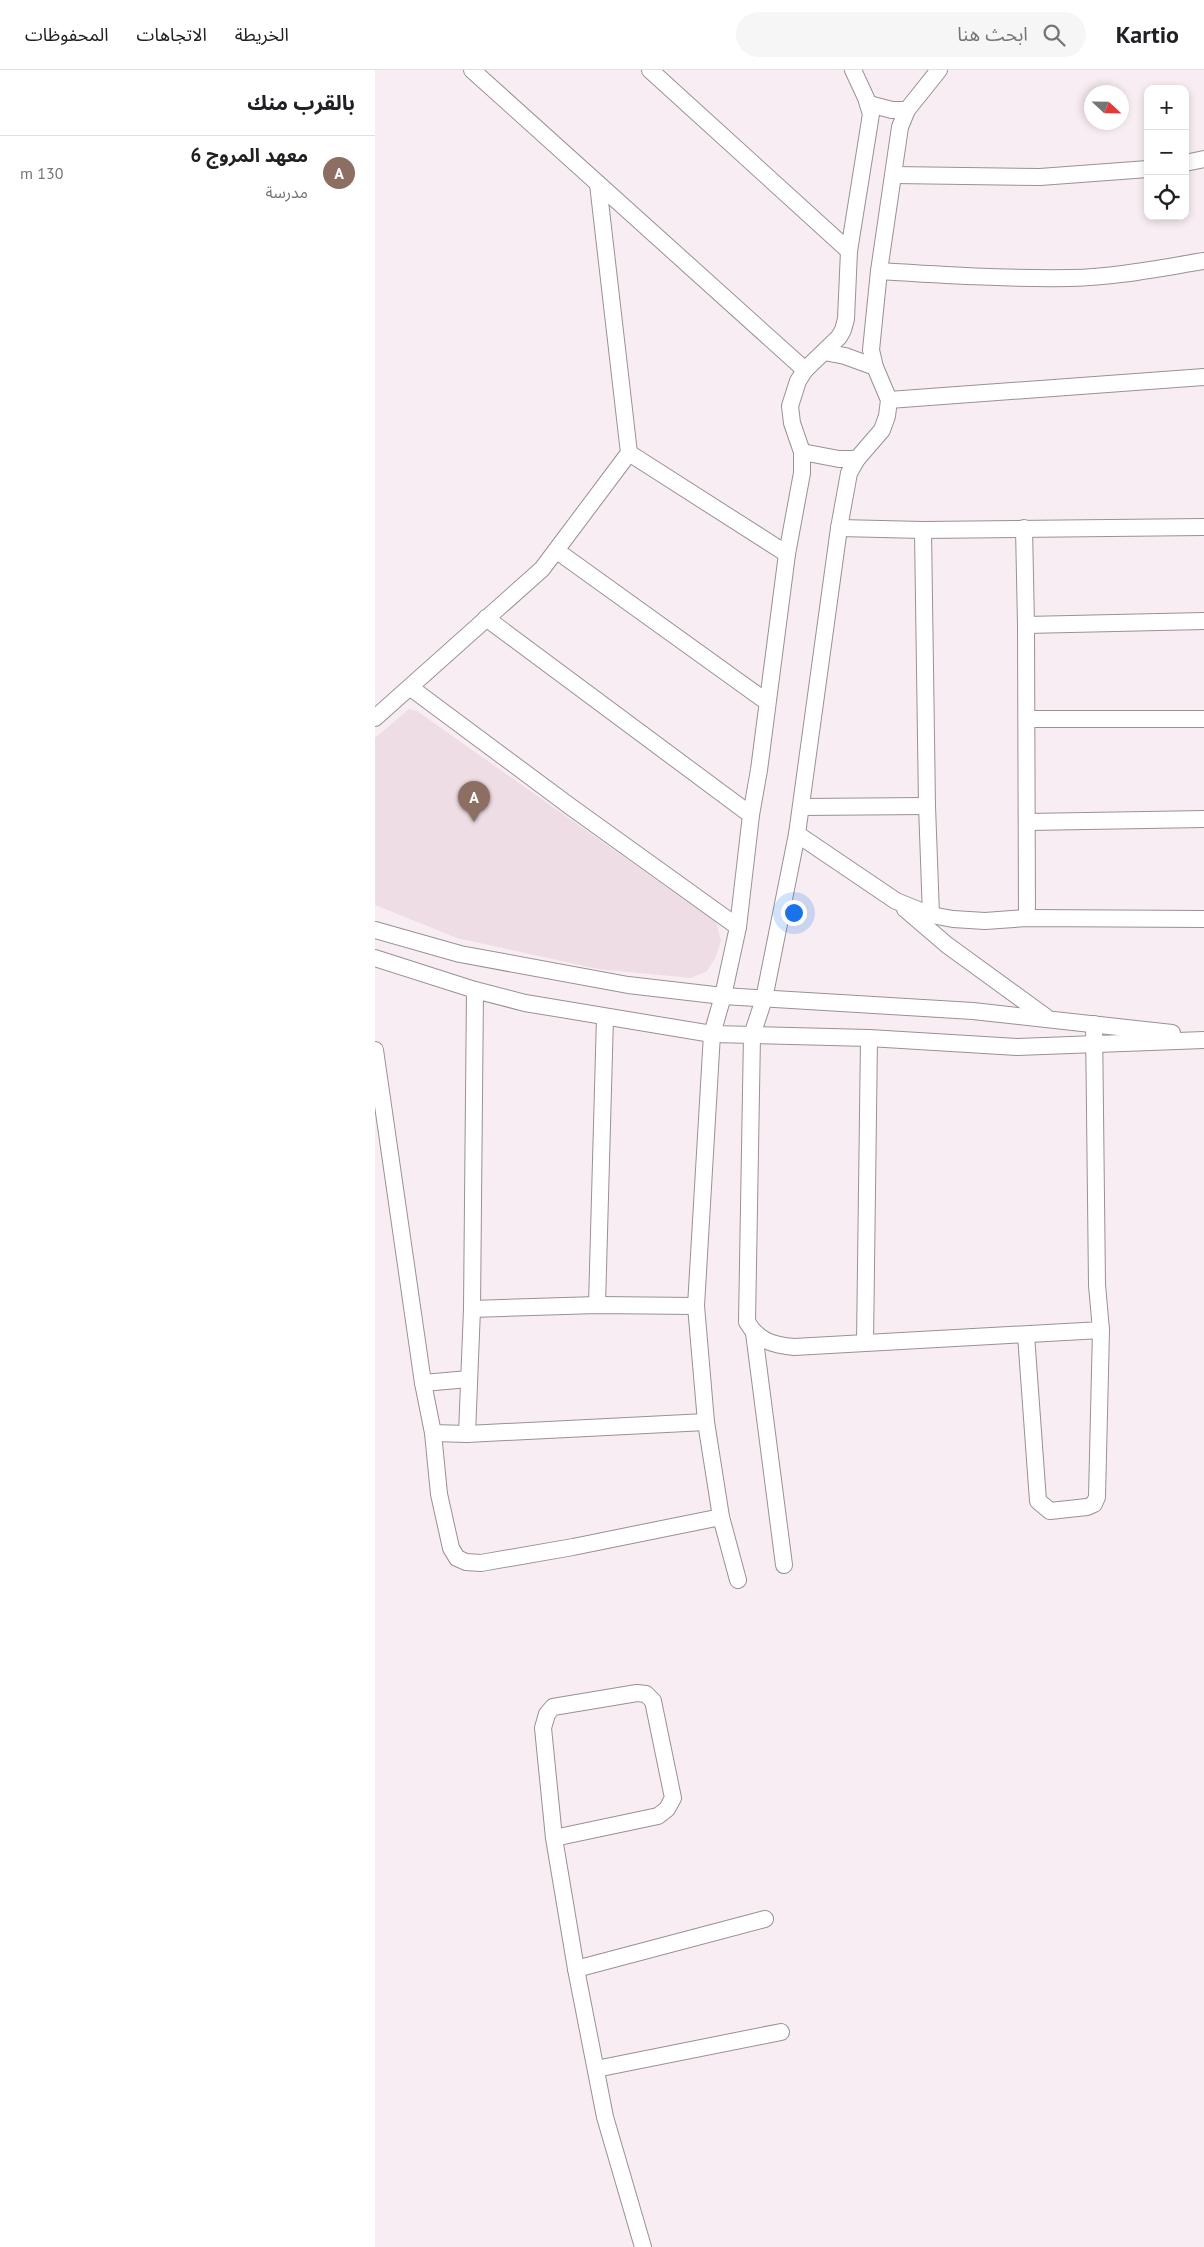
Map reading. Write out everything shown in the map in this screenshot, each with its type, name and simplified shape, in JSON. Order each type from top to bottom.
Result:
[{"type":"street","points":[[473,70],[805,370]]},
{"type":"street","points":[[650,70],[849,251]]},
{"type":"street","points":[[738,1580],[721,1517],[706,1422],[696,1306],[712,1034],[723,996],[738,927],[751,815],[787,554],[802,473],[802,452],[792,423],[790,406],[798,381],[805,370],[839,337],[846,319],[849,251],[871,114],[869,104],[853,70]]},
{"type":"street","points":[[784,1565],[754,1333],[747,1322],[753,1035],[764,998],[797,834],[839,528],[849,473],[857,459],[882,430],[887,416],[889,400],[875,367],[871,350],[879,271],[900,127],[907,110],[939,70]]},
{"type":"street","points":[[869,104],[892,110],[907,110]]},
{"type":"street","points":[[1189,162],[1204,159]]},
{"type":"street","points":[[894,175],[1040,177],[1144,169]]},
{"type":"street","points":[[375,718],[411,688],[542,569],[629,453],[598,184]]},
{"type":"street","points":[[879,271],[946,275],[1072,278],[1120,274],[1204,261]]},
{"type":"street","points":[[824,352],[845,356],[875,367]]},
{"type":"street","points":[[889,400],[1204,378]]},
{"type":"street","points":[[802,452],[839,459],[857,459]]},
{"type":"street","points":[[629,453],[787,554]]},
{"type":"street","points":[[839,528],[923,530],[1204,527]]},
{"type":"street","points":[[1024,528],[1027,625],[1027,918]]},
{"type":"street","points":[[923,530],[927,806],[931,915]]},
{"type":"street","points":[[557,551],[767,702]]},
{"type":"street","points":[[486,618],[751,815]]},
{"type":"street","points":[[1027,625],[1204,621]]},
{"type":"street","points":[[411,688],[738,927]]},
{"type":"street","points":[[1027,719],[1204,719]]},
{"type":"street","points":[[801,807],[927,806]]},
{"type":"street","points":[[1028,822],[1204,819]]},
{"type":"street","points":[[797,834],[896,901],[947,945],[1047,1018]]},
{"type":"street","points":[[896,901],[931,915],[965,920],[1027,918],[1204,919]]},
{"type":"street","points":[[375,930],[460,954],[547,972],[627,985],[723,996],[973,1011],[1047,1018],[1204,1039]]},
{"type":"street","points":[[375,958],[475,990],[525,1003],[712,1034],[869,1038],[1017,1047],[1204,1039]]},
{"type":"street","points":[[467,1434],[471,1309],[475,990]]},
{"type":"street","points":[[597,1304],[605,1017]]},
{"type":"street","points":[[1026,1335],[1038,1501],[1050,1511],[1087,1507],[1093,1504],[1097,1497],[1101,1330],[1097,1285],[1094,1024]]},
{"type":"street","points":[[865,1343],[869,1038]]},
{"type":"street","points":[[375,1050],[423,1383],[433,1433],[439,1494],[451,1548],[457,1558],[466,1562],[481,1562],[573,1547],[721,1517]]},
{"type":"street","points":[[471,1309],[597,1304],[696,1306]]},
{"type":"street","points":[[754,1333],[779,1346],[794,1348],[1101,1330]]},
{"type":"street","points":[[423,1383],[469,1380]]},
{"type":"street","points":[[433,1433],[467,1434],[706,1422]]},
{"type":"street","points":[[554,1838],[657,1816],[667,1808],[673,1798],[653,1701],[646,1694],[637,1692],[553,1707],[547,1714],[543,1728],[554,1838],[576,1969],[605,2117],[643,2247]]},
{"type":"street","points":[[576,1969],[765,1919]]},
{"type":"street","points":[[596,2069],[781,2032]]},
{"type":"shaded area","points":[[409,709],[417,711],[716,922],[721,940],[716,957],[707,971],[691,978],[598,969],[457,938],[375,905],[375,738]]},
{"type":"place","name":"معهد المروج 6","points":[[474,822]]}]
